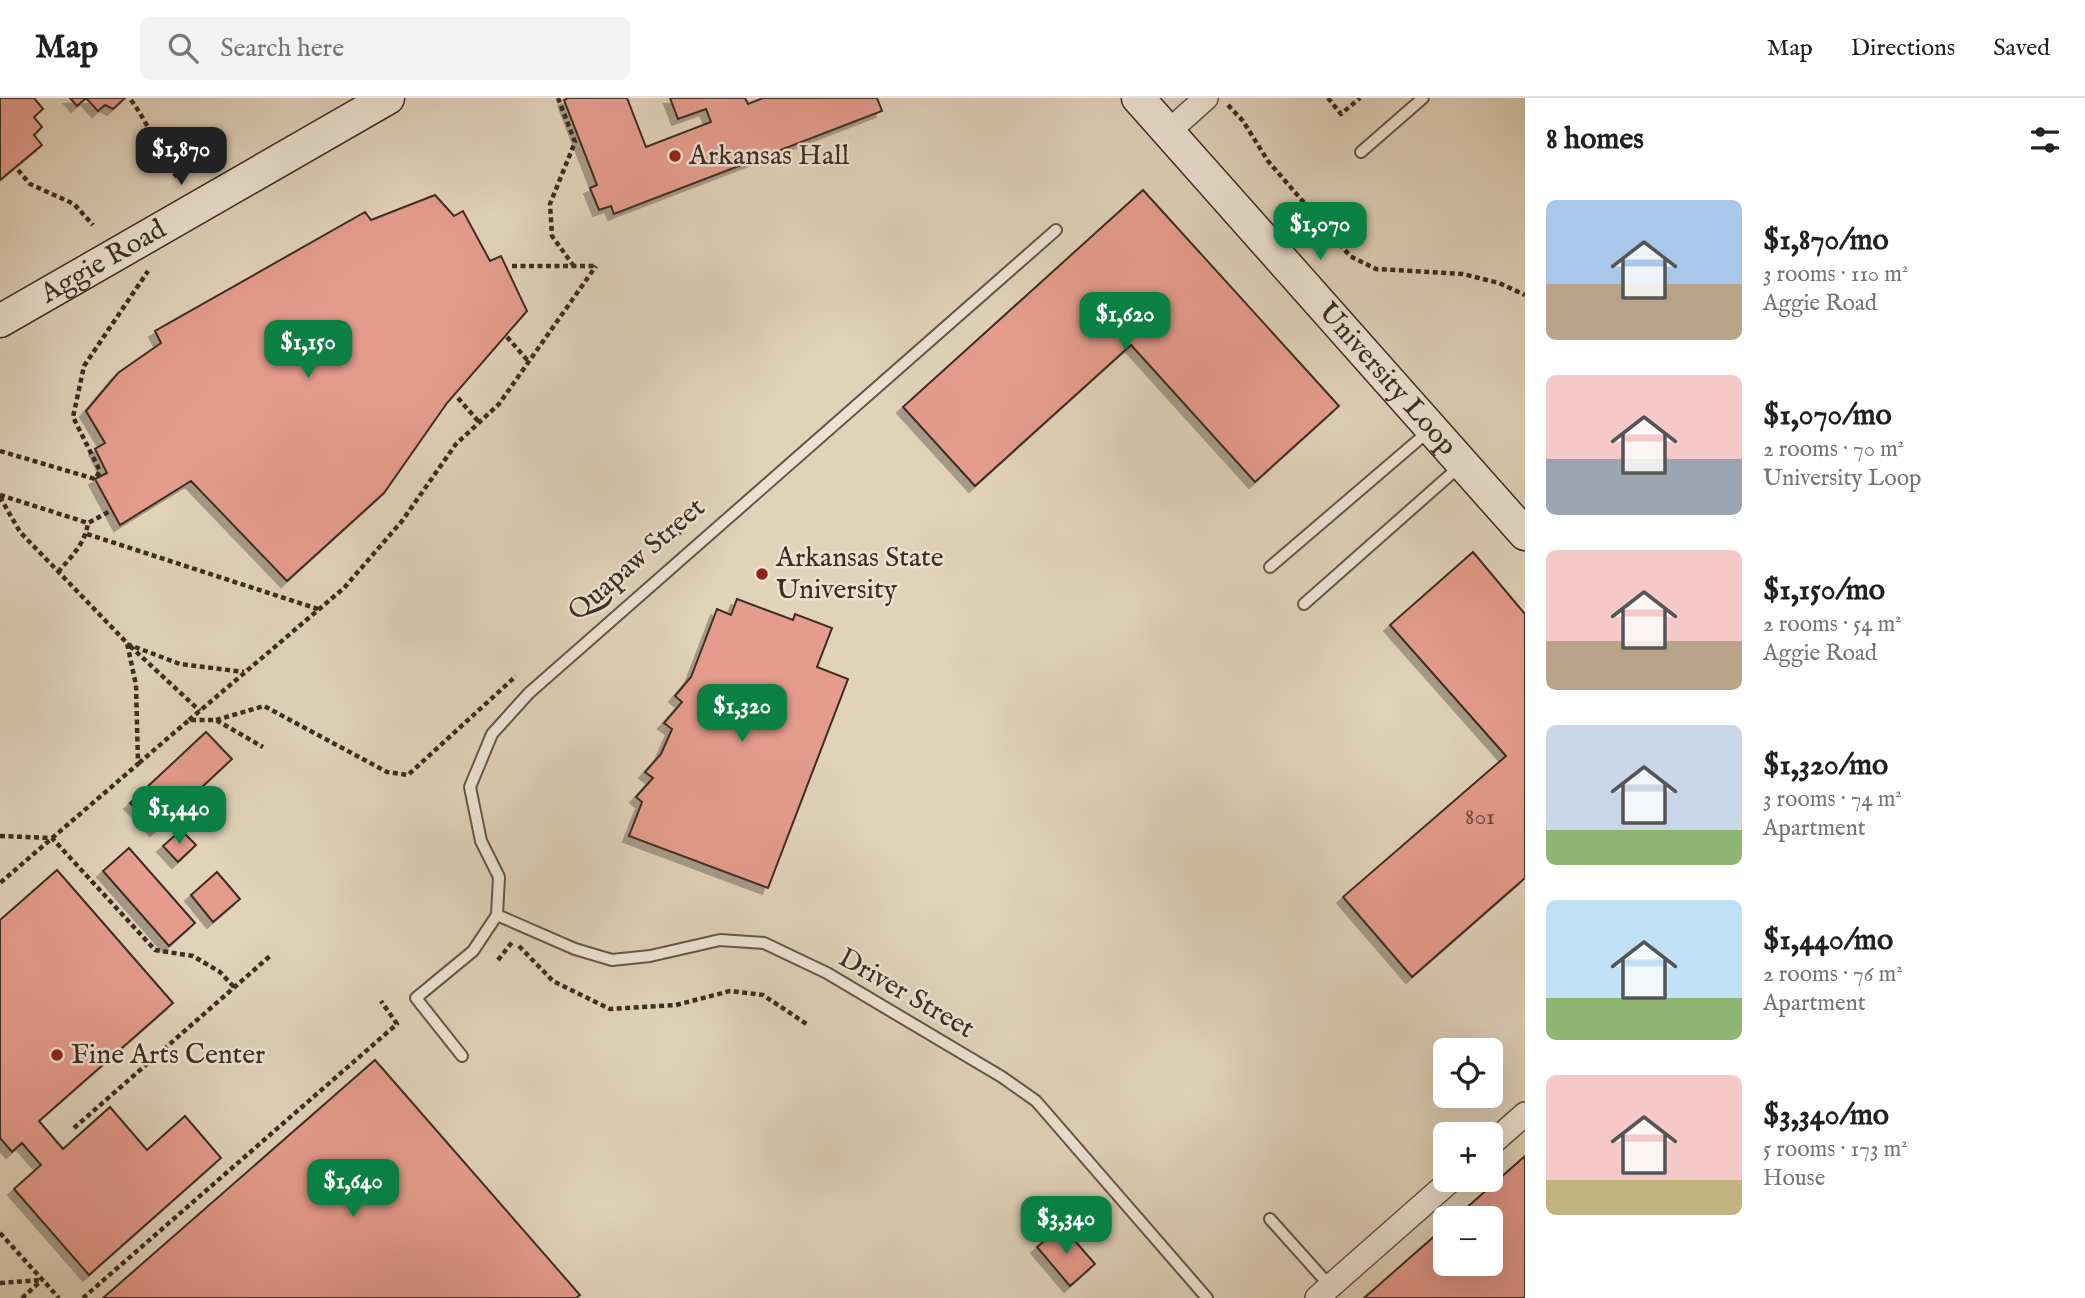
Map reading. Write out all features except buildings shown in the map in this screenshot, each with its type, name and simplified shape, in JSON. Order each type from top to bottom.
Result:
[{"type":"street","name":"Aggie Road","points":[[0,321],[388,98]]},
{"type":"street","name":"University Loop","points":[[1138,98],[1525,534]]},
{"type":"street","points":[[1168,132],[1206,98]]},
{"type":"street","points":[[1503,1133],[1525,1114]]},
{"type":"street","points":[[1323,1292],[1437,1192]]},
{"type":"lane","points":[[1361,152],[1423,98]]},
{"type":"lane","name":"Quapaw Street","points":[[462,1056],[416,998],[473,951],[496,915],[499,877],[481,841],[470,787],[492,734],[529,693],[1056,230]]},
{"type":"lane","points":[[1270,568],[1432,428]]},
{"type":"lane","points":[[1304,604],[1463,463]]},
{"type":"lane","name":"Driver Street","points":[[496,915],[575,950],[612,960],[650,956],[720,940],[764,943],[827,973],[1002,1077],[1036,1101],[1207,1298]]},
{"type":"lane","points":[[1270,1219],[1323,1292]]},
{"type":"path","points":[[558,98],[575,142],[550,204],[552,236],[573,265]]},
{"type":"path","points":[[1222,98],[1243,121],[1268,161],[1350,256],[1376,269],[1463,274],[1499,283],[1525,295]]},
{"type":"path","points":[[1328,98],[1341,114],[1360,98]]},
{"type":"path","points":[[131,100],[144,118],[162,160],[178,178]]},
{"type":"path","points":[[18,170],[30,184],[74,204],[93,225]]},
{"type":"path","points":[[0,883],[344,588],[402,521],[456,444],[499,404],[596,265],[512,266]]},
{"type":"path","points":[[0,451],[95,480],[100,471],[73,417],[84,366],[148,271]]},
{"type":"path","points":[[507,337],[529,362]]},
{"type":"path","points":[[458,398],[479,422]]},
{"type":"path","points":[[0,496],[88,523],[112,510]]},
{"type":"path","points":[[0,496],[20,532],[127,643],[200,711]]},
{"type":"path","points":[[58,572],[87,534],[88,523]]},
{"type":"path","points":[[664,546],[685,528]]},
{"type":"path","points":[[87,534],[319,609]]},
{"type":"path","points":[[127,643],[180,664],[244,672]]},
{"type":"path","points":[[127,643],[136,685],[138,764]]},
{"type":"path","points":[[189,720],[216,720],[264,706],[387,772],[408,775],[519,674]]},
{"type":"path","points":[[216,720],[262,747]]},
{"type":"path","points":[[0,836],[52,838],[155,950],[193,956],[220,972],[234,987]]},
{"type":"path","points":[[498,960],[514,940],[553,981],[610,1009],[676,1005],[730,991],[762,995],[808,1025]]},
{"type":"path","points":[[74,1128],[270,956]]},
{"type":"path","points":[[83,1298],[397,1024],[381,1001]]},
{"type":"path","points":[[1071,1230],[1114,1193]]},
{"type":"path","points":[[0,1233],[59,1298]]},
{"type":"path","points":[[0,1283],[42,1280]]},
{"type":"path","points":[[22,1298],[42,1280]]},
{"type":"place","name":"Arkansas Hall","points":[[675,156]]},
{"type":"place","name":"Arkansas State University","points":[[762,574]]},
{"type":"place","name":"Fine Arts Center","points":[[57,1055]]}]
